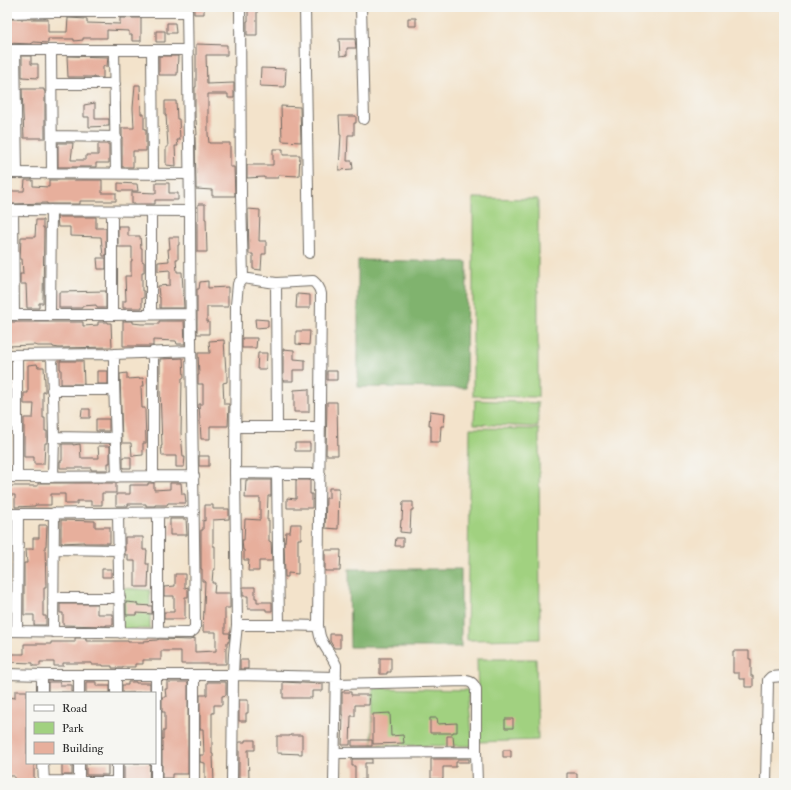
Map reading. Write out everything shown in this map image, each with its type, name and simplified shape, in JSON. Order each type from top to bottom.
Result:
[{"type":"street","points":[[232,782],[233,675],[237,625],[235,473],[236,305],[238,284],[243,278],[240,7]]},
{"type":"street","points":[[305,7],[309,253]]},
{"type":"street","points":[[361,7],[364,119]]},
{"type":"street","points":[[13,11],[187,9],[190,314],[194,476],[195,627],[192,632],[120,633],[12,631],[18,514]]},
{"type":"street","points":[[187,50],[11,50],[12,173],[189,174]]},
{"type":"street","points":[[51,50],[52,173]]},
{"type":"street","points":[[114,50],[116,173]]},
{"type":"street","points":[[152,50],[153,173]]},
{"type":"street","points":[[52,84],[115,84]]},
{"type":"street","points":[[52,136],[116,136]]},
{"type":"street","points":[[190,211],[10,210],[11,315],[190,314]]},
{"type":"street","points":[[50,210],[50,315]]},
{"type":"street","points":[[112,211],[112,315]]},
{"type":"street","points":[[151,211],[151,314]]},
{"type":"street","points":[[243,278],[276,283],[313,281],[320,288],[318,626],[320,638],[336,665],[334,783]]},
{"type":"street","points":[[276,283],[277,427]]},
{"type":"street","points":[[7,355],[114,354],[191,351]]},
{"type":"street","points":[[154,352],[154,477]]},
{"type":"street","points":[[114,354],[117,477]]},
{"type":"street","points":[[52,355],[54,437],[53,477]]},
{"type":"street","points":[[18,356],[12,477],[194,476]]},
{"type":"street","points":[[52,390],[114,390]]},
{"type":"street","points":[[235,427],[320,427]]},
{"type":"street","points":[[54,437],[115,438]]},
{"type":"street","points":[[235,473],[320,474]]},
{"type":"street","points":[[277,473],[279,625]]},
{"type":"street","points":[[7,514],[194,512]]},
{"type":"street","points":[[53,632],[54,513]]},
{"type":"street","points":[[158,513],[158,633]]},
{"type":"street","points":[[118,514],[120,633]]},
{"type":"street","points":[[54,550],[118,550]]},
{"type":"street","points":[[53,598],[120,598]]},
{"type":"street","points":[[237,625],[318,626]]},
{"type":"street","points":[[7,674],[79,676],[233,675],[336,680],[471,682],[476,688],[477,783]]},
{"type":"street","points":[[42,675],[42,692]]},
{"type":"street","points":[[116,675],[116,692]]},
{"type":"street","points":[[156,675],[156,783]]},
{"type":"street","points":[[79,676],[79,692]]},
{"type":"street","points":[[194,676],[194,783]]},
{"type":"street","points":[[766,783],[768,680],[771,677],[784,676]]},
{"type":"street","points":[[334,753],[476,752]]},
{"type":"street","points":[[43,764],[44,782],[79,781],[117,783],[117,764]]},
{"type":"street","points":[[79,764],[79,781]]},
{"type":"green space","points":[[473,198],[538,199],[538,397],[473,396]]},
{"type":"green space","points":[[358,260],[467,262],[466,388],[358,387]]},
{"type":"green space","points":[[475,400],[538,403],[538,427],[474,424]]},
{"type":"green space","points":[[470,428],[539,429],[540,639],[467,640]]},
{"type":"green space","points":[[349,569],[461,569],[461,647],[350,647]]},
{"type":"green space","points":[[122,588],[150,590],[150,629],[122,629]]},
{"type":"green space","points":[[477,659],[536,659],[538,740],[479,742]]},
{"type":"green space","points":[[373,688],[468,690],[473,746],[372,745]]},
{"type":"building","points":[[194,7],[204,7],[204,14],[194,14]]},
{"type":"building","points":[[248,7],[257,7],[257,35],[247,35]]},
{"type":"building","points":[[68,18],[87,19],[87,23],[120,24],[120,18],[141,18],[141,41],[132,41],[132,35],[129,35],[129,31],[107,30],[107,38],[83,38],[83,40],[74,41],[74,39],[48,39],[48,43],[34,42],[31,44],[7,43],[7,19],[48,19],[48,32],[67,32]]},
{"type":"building","points":[[408,18],[416,18],[416,26],[408,26]]},
{"type":"building","points":[[167,23],[175,23],[176,33],[167,33]]},
{"type":"building","points":[[156,31],[165,31],[165,42],[156,42]]},
{"type":"building","points":[[339,39],[355,39],[356,48],[347,48],[347,55],[340,56]]},
{"type":"building","points":[[196,44],[227,45],[227,55],[206,55],[207,84],[234,83],[234,98],[228,98],[228,94],[208,94],[208,134],[209,143],[230,143],[230,167],[234,167],[235,196],[212,196],[212,190],[196,189]]},
{"type":"building","points":[[22,56],[31,56],[31,64],[38,64],[38,78],[22,77]]},
{"type":"building","points":[[67,56],[108,57],[107,66],[103,66],[103,78],[68,77]]},
{"type":"building","points":[[159,56],[178,56],[177,75],[159,75]]},
{"type":"building","points":[[261,68],[286,69],[285,87],[260,86]]},
{"type":"building","points":[[135,85],[140,85],[141,114],[144,114],[144,129],[146,129],[146,151],[133,151],[133,167],[122,167],[122,128],[134,128],[133,108]]},
{"type":"building","points":[[22,89],[44,89],[45,91],[45,138],[24,138]]},
{"type":"building","points":[[165,101],[176,101],[180,140],[177,140],[178,146],[175,146],[176,166],[166,165],[166,147],[168,147]]},
{"type":"building","points":[[95,103],[95,119],[109,119],[109,126],[89,127],[89,117],[84,117],[84,105]]},
{"type":"building","points":[[281,106],[300,107],[301,142],[282,141]]},
{"type":"building","points":[[339,116],[356,116],[356,123],[354,123],[354,135],[348,135],[347,161],[352,161],[353,169],[339,170],[341,135]]},
{"type":"building","points":[[58,143],[73,143],[71,160],[86,160],[86,155],[98,155],[98,144],[109,144],[109,163],[96,163],[96,167],[58,167]]},
{"type":"building","points":[[273,149],[283,149],[283,155],[300,155],[299,176],[278,175],[278,178],[247,178],[247,165],[273,165]]},
{"type":"building","points":[[25,180],[33,180],[33,186],[49,187],[49,180],[102,180],[102,193],[116,193],[116,201],[80,201],[80,204],[11,204],[11,191],[24,191]]},
{"type":"building","points":[[118,183],[137,184],[138,191],[118,191]]},
{"type":"building","points":[[156,183],[169,183],[169,193],[178,193],[178,200],[155,200],[155,204],[132,204],[132,192],[156,193]]},
{"type":"building","points":[[198,204],[205,204],[207,252],[197,252]]},
{"type":"building","points":[[248,209],[260,210],[259,241],[266,241],[266,254],[262,254],[261,270],[253,269],[253,254],[249,254]]},
{"type":"building","points":[[57,217],[96,217],[96,228],[106,228],[106,256],[103,256],[101,237],[70,236],[70,227],[58,227]]},
{"type":"building","points":[[36,220],[43,220],[44,228],[43,303],[39,303],[39,308],[27,308],[26,284],[20,284],[20,274],[23,274],[22,259],[20,259],[21,237],[35,237]]},
{"type":"building","points":[[118,226],[128,226],[128,236],[140,236],[142,261],[144,262],[144,272],[142,272],[142,291],[144,291],[144,298],[142,298],[142,308],[123,308],[123,301],[126,301],[125,276],[131,276],[132,247],[118,247]]},
{"type":"building","points":[[169,237],[179,237],[178,259],[176,259],[177,272],[182,272],[184,308],[160,308],[158,286],[170,285],[170,270],[158,271],[158,262],[169,261]]},
{"type":"building","points":[[97,258],[106,258],[106,269],[98,269]]},
{"type":"building","points":[[208,281],[208,288],[228,287],[228,307],[207,307],[209,334],[197,334],[197,289],[199,289],[200,282]]},
{"type":"building","points":[[106,291],[106,308],[97,308],[96,305],[82,306],[82,308],[59,308],[59,292]]},
{"type":"building","points":[[297,294],[310,295],[310,308],[296,308]]},
{"type":"building","points":[[255,319],[268,320],[268,327],[256,328]]},
{"type":"building","points":[[123,321],[133,321],[133,323],[141,324],[159,324],[159,321],[184,321],[185,344],[177,344],[176,341],[153,340],[153,346],[123,346]]},
{"type":"building","points":[[9,322],[83,322],[83,326],[98,325],[98,322],[108,322],[111,323],[112,347],[59,348],[53,346],[34,345],[7,346]]},
{"type":"building","points":[[296,331],[310,331],[309,345],[296,344]]},
{"type":"building","points":[[242,338],[257,338],[256,348],[242,348]]},
{"type":"building","points":[[224,340],[227,382],[223,383],[224,404],[229,404],[228,426],[210,426],[210,439],[201,439],[199,404],[203,404],[203,384],[198,384],[198,353],[210,353],[209,341]]},
{"type":"building","points":[[283,349],[294,350],[294,359],[305,360],[305,370],[293,370],[293,381],[283,381]]},
{"type":"building","points":[[258,353],[267,353],[266,369],[257,369]]},
{"type":"building","points":[[183,358],[184,378],[182,378],[181,433],[183,457],[185,457],[184,467],[176,467],[176,456],[162,456],[160,359]]},
{"type":"building","points":[[60,361],[83,361],[84,384],[61,384]]},
{"type":"building","points":[[37,364],[38,367],[44,367],[45,392],[43,392],[43,418],[45,418],[47,443],[45,443],[44,464],[34,464],[34,457],[24,457],[24,418],[33,418],[34,404],[24,404],[24,393],[28,393],[28,365]]},
{"type":"building","points":[[97,371],[108,371],[108,384],[97,384]]},
{"type":"building","points":[[327,371],[337,371],[337,380],[327,380]]},
{"type":"building","points":[[127,373],[127,379],[143,378],[144,386],[141,386],[142,408],[145,408],[146,443],[143,443],[143,455],[132,456],[131,443],[122,443],[120,374]]},
{"type":"building","points":[[309,389],[309,412],[294,412],[294,390]]},
{"type":"building","points":[[327,402],[337,402],[338,455],[326,455]]},
{"type":"building","points":[[82,409],[90,409],[90,418],[81,418]]},
{"type":"building","points":[[430,411],[445,413],[444,426],[441,426],[440,442],[431,442],[431,425],[429,425]]},
{"type":"building","points":[[96,419],[109,419],[109,431],[96,431]]},
{"type":"building","points":[[295,443],[310,443],[310,451],[295,451]]},
{"type":"building","points":[[62,444],[80,444],[81,458],[99,458],[98,446],[110,446],[110,463],[108,463],[108,470],[91,470],[91,468],[60,468],[60,461],[62,461]]},
{"type":"building","points":[[199,456],[209,456],[209,466],[199,466]]},
{"type":"building","points":[[123,457],[131,457],[131,468],[123,468]]},
{"type":"building","points":[[246,480],[271,480],[271,496],[268,496],[267,520],[269,520],[269,541],[271,542],[272,561],[259,561],[259,571],[248,571],[249,560],[244,560],[242,540],[244,540],[245,519],[260,520],[260,498],[245,498]]},
{"type":"building","points":[[296,480],[310,480],[312,508],[287,508],[287,498],[296,499]]},
{"type":"building","points":[[38,483],[116,483],[116,493],[102,493],[102,505],[91,505],[91,501],[77,501],[77,504],[65,504],[65,494],[51,494],[51,505],[15,507],[15,495],[7,495],[7,486],[38,486]]},
{"type":"building","points":[[148,483],[154,483],[154,490],[170,489],[170,483],[181,483],[182,494],[185,494],[186,503],[168,503],[167,505],[155,506],[146,506],[146,504],[128,504],[128,506],[116,506],[116,494],[130,494],[130,485],[148,485]]},
{"type":"building","points":[[329,488],[339,488],[338,529],[325,528],[326,498],[329,498]]},
{"type":"building","points":[[403,502],[413,502],[413,510],[411,510],[410,533],[400,532]]},
{"type":"building","points":[[205,505],[213,505],[213,509],[229,509],[229,519],[213,520],[215,570],[213,570],[212,583],[215,583],[214,593],[230,593],[230,608],[225,608],[225,633],[230,633],[229,642],[227,642],[226,647],[226,664],[181,664],[181,651],[161,651],[161,660],[143,660],[143,664],[135,664],[135,667],[123,668],[92,665],[92,663],[63,663],[63,666],[54,666],[54,662],[40,662],[40,666],[33,666],[33,663],[7,662],[7,654],[24,654],[24,644],[75,642],[75,638],[86,638],[86,641],[144,642],[159,639],[190,640],[195,638],[195,652],[216,651],[216,632],[203,632],[205,581],[202,581],[201,569],[201,530],[203,530],[203,520],[205,521]]},
{"type":"building","points":[[170,519],[186,519],[187,535],[170,535]]},
{"type":"building","points":[[61,520],[95,521],[95,527],[110,527],[110,543],[61,543]]},
{"type":"building","points":[[291,524],[301,524],[301,539],[298,539],[298,574],[288,573],[288,577],[285,577],[284,542],[286,532],[290,532]]},
{"type":"building","points":[[39,525],[47,525],[45,546],[46,588],[44,588],[43,601],[43,616],[46,616],[46,625],[34,625],[34,615],[24,615],[24,563],[27,563],[26,549],[33,549],[33,538],[39,538]]},
{"type":"building","points":[[125,537],[143,537],[143,550],[147,550],[146,564],[149,564],[148,587],[135,587],[135,561],[128,561],[128,555],[125,555]]},
{"type":"building","points":[[396,538],[403,538],[403,546],[395,546]]},
{"type":"building","points":[[325,550],[341,550],[340,571],[325,571]]},
{"type":"building","points":[[102,569],[111,569],[111,577],[102,577]]},
{"type":"building","points":[[175,574],[185,574],[185,588],[188,587],[188,597],[185,597],[185,619],[164,619],[164,612],[174,612],[174,596],[164,596],[164,587],[175,586]]},
{"type":"building","points":[[243,587],[255,587],[255,598],[257,598],[257,602],[272,602],[272,611],[266,611],[266,609],[248,609],[248,596],[243,596]]},
{"type":"building","points":[[126,602],[137,603],[137,605],[152,606],[152,614],[137,613],[137,615],[126,615]]},
{"type":"building","points":[[60,604],[97,604],[97,614],[113,614],[113,625],[63,625],[63,613],[60,613]]},
{"type":"building","points":[[330,634],[340,634],[340,648],[334,648],[330,641]]},
{"type":"building","points":[[733,651],[749,651],[749,659],[751,659],[751,676],[753,676],[753,687],[745,687],[745,679],[739,679],[739,673],[733,673]]},
{"type":"building","points":[[380,658],[391,658],[391,672],[387,672],[387,674],[380,674]]},
{"type":"building","points":[[240,660],[248,660],[248,669],[240,669]]},
{"type":"building","points":[[48,682],[60,682],[60,685],[72,685],[72,692],[48,692]]},
{"type":"building","points":[[86,682],[96,682],[96,686],[110,686],[110,692],[86,692]]},
{"type":"building","points":[[128,682],[150,683],[150,692],[122,692],[122,685],[128,685]]},
{"type":"building","points":[[167,682],[188,682],[188,774],[172,774],[172,778],[162,778],[162,739],[163,731],[165,731],[165,712],[162,712],[162,697],[166,697],[165,689],[167,689]]},
{"type":"building","points":[[207,682],[226,682],[226,695],[222,696],[222,705],[214,705],[214,713],[212,713],[214,783],[205,783],[205,763],[200,762],[200,755],[204,755],[203,729],[200,729],[200,695],[207,695]]},
{"type":"building","points":[[283,682],[323,684],[323,691],[312,691],[312,698],[283,698]]},
{"type":"building","points":[[15,691],[27,691],[26,764],[34,764],[34,783],[14,783],[14,776],[7,776],[7,756],[9,756],[8,697],[15,698]]},
{"type":"building","points":[[342,692],[351,692],[351,695],[370,695],[369,705],[355,705],[355,716],[351,716],[350,745],[342,745]]},
{"type":"building","points":[[239,700],[248,700],[248,713],[246,713],[246,721],[239,721]]},
{"type":"building","points":[[390,713],[391,736],[403,735],[404,743],[373,744],[373,714]]},
{"type":"building","points":[[430,718],[437,718],[438,724],[457,723],[457,732],[430,733]]},
{"type":"building","points":[[505,719],[513,719],[513,728],[505,728]]},
{"type":"building","points":[[302,735],[302,754],[277,753],[277,736]]},
{"type":"building","points":[[447,736],[453,736],[454,746],[447,746]]},
{"type":"building","points":[[245,740],[255,740],[255,750],[248,750],[249,779],[239,779],[239,742],[245,742]]},
{"type":"building","points":[[352,740],[372,740],[372,746],[352,746]]},
{"type":"building","points":[[503,750],[511,750],[511,757],[503,757]]},
{"type":"building","points":[[352,759],[372,759],[372,763],[365,763],[365,780],[355,780],[355,766],[352,766]]},
{"type":"building","points":[[431,759],[469,759],[469,762],[456,762],[456,767],[443,767],[443,779],[431,779]]},
{"type":"building","points":[[62,764],[72,765],[72,775],[62,775]]},
{"type":"building","points":[[86,764],[108,764],[108,775],[86,775]]},
{"type":"building","points":[[124,764],[150,764],[149,783],[124,783]]},
{"type":"building","points":[[567,773],[577,773],[577,783],[569,783],[569,780],[567,780]]}]
